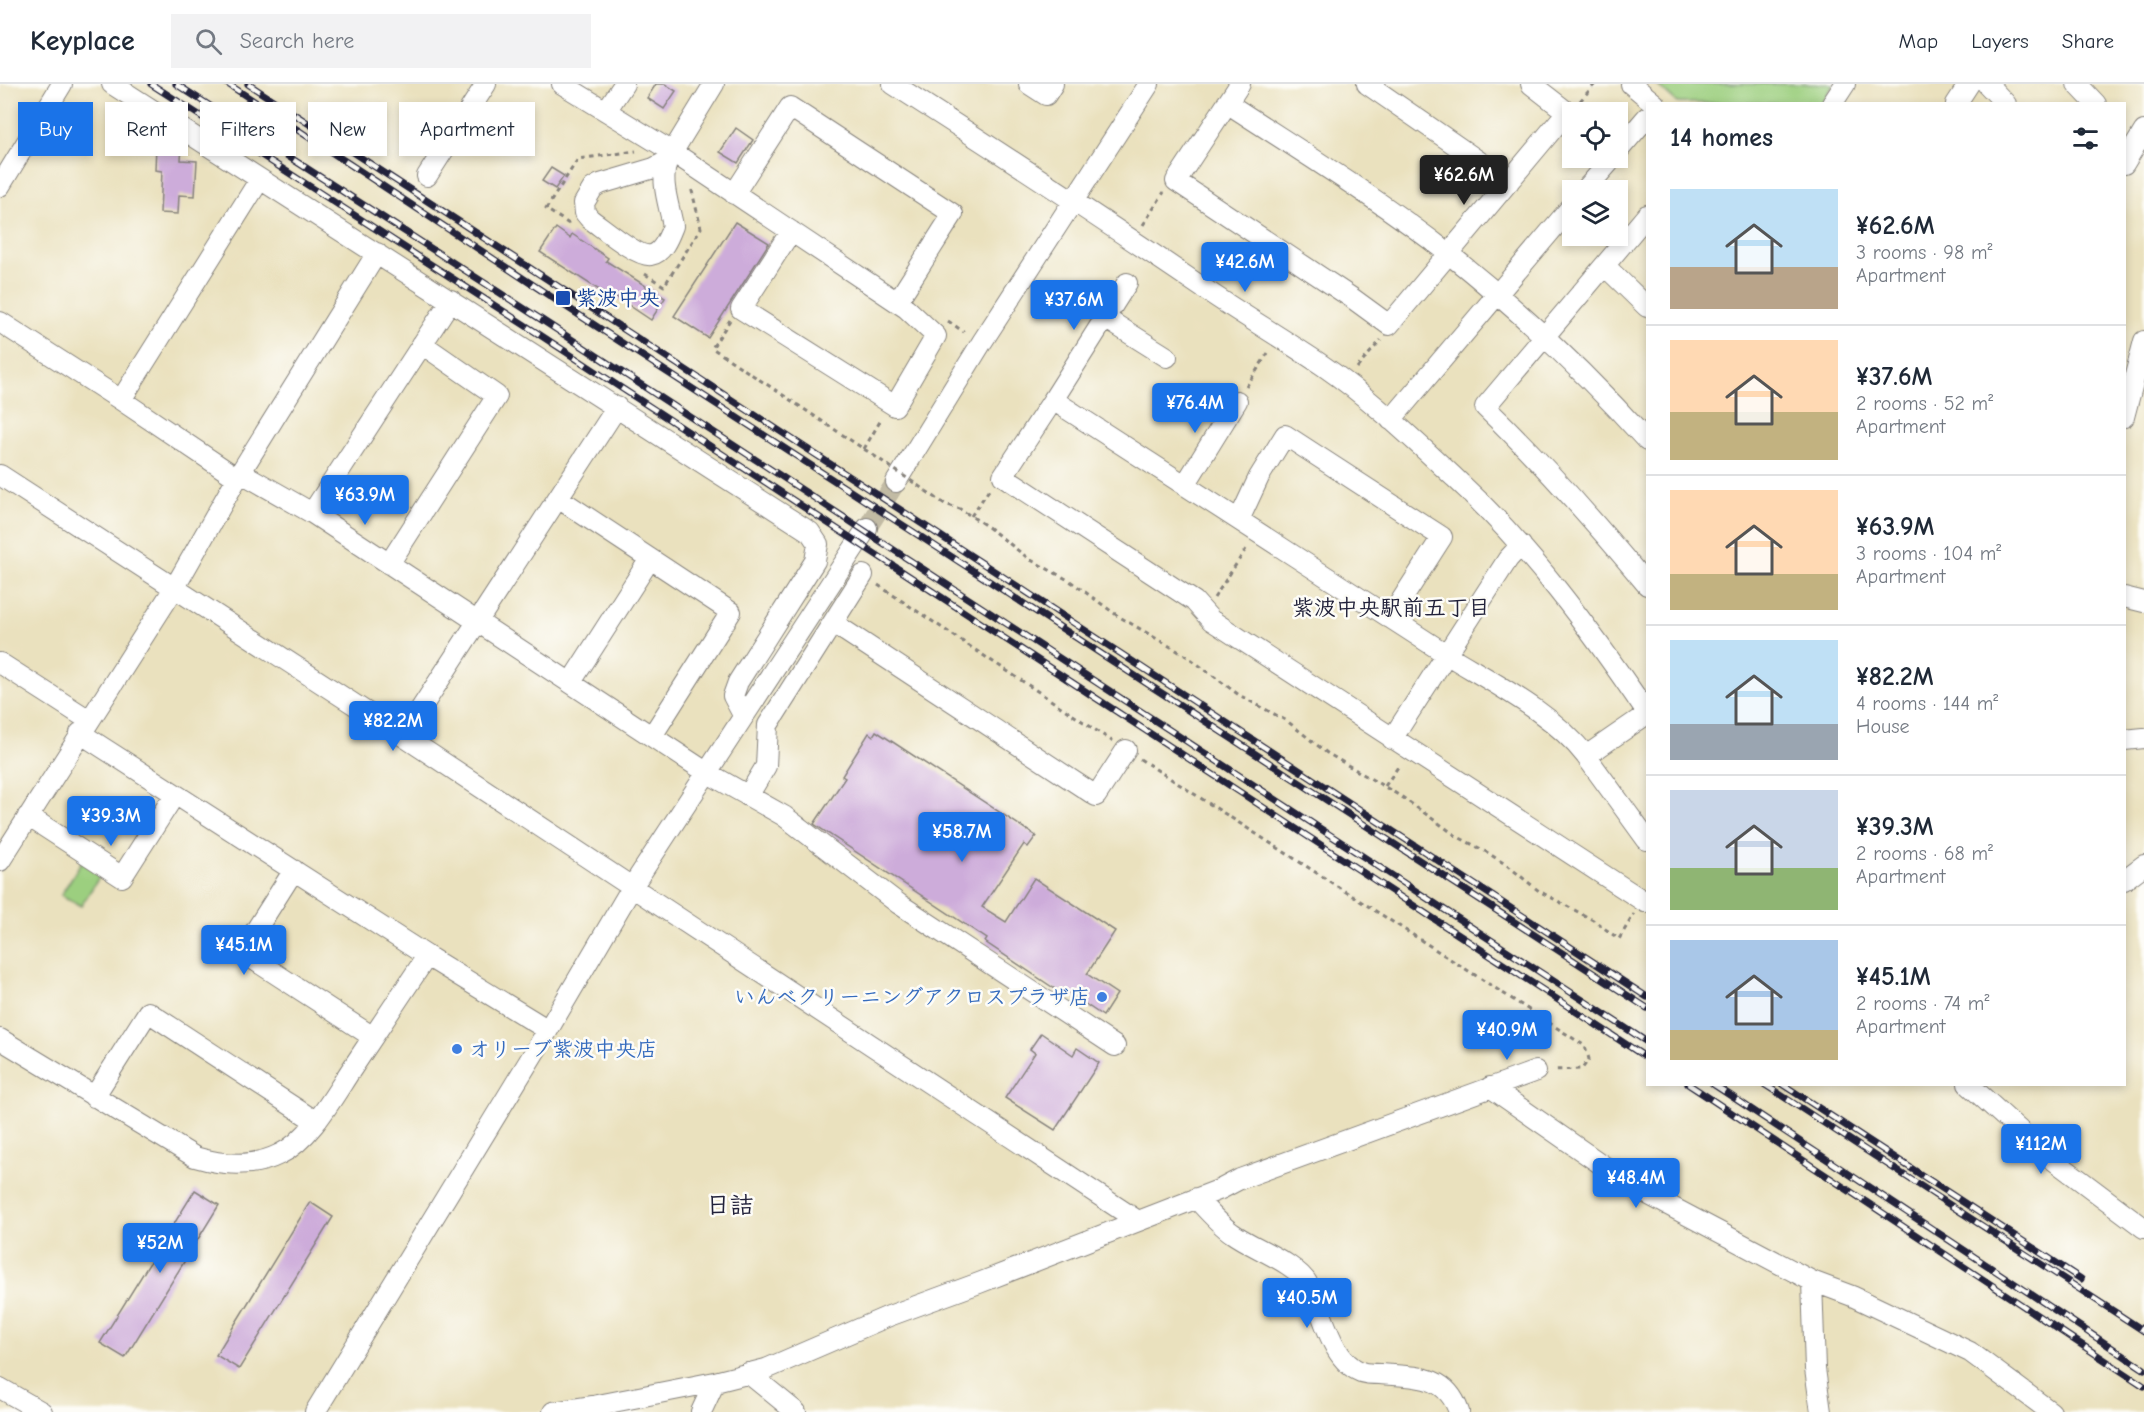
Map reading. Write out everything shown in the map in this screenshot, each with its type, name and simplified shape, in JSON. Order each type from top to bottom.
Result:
[{"type":"street","points":[[0,186],[62,84]]},
{"type":"street","points":[[112,84],[810,531],[818,544],[815,561],[738,682],[733,696],[743,715]]},
{"type":"street","points":[[427,176],[486,84]]},
{"type":"street","points":[[562,84],[606,111],[669,156],[734,194],[791,231],[897,302],[936,336],[895,406],[741,309],[791,231]]},
{"type":"street","points":[[606,111],[624,84]]},
{"type":"street","points":[[669,156],[654,168],[600,184],[593,188],[584,203],[585,213],[590,219],[638,253],[648,256],[661,249],[673,226],[663,172],[669,156],[714,84]]},
{"type":"street","points":[[893,84],[1324,367],[1391,420],[1457,479],[1521,545],[1572,608],[1646,713]]},
{"type":"street","points":[[1029,84],[1046,95],[1053,84]]},
{"type":"street","points":[[896,482],[982,342],[1149,84]]},
{"type":"street","points":[[1240,84],[1176,181],[1389,325],[1567,112],[1531,84]]},
{"type":"street","points":[[1366,84],[1509,182]]},
{"type":"street","points":[[1631,84],[1653,102]]},
{"type":"street","points":[[1833,102],[1845,84]]},
{"type":"street","points":[[1957,102],[1970,84]]},
{"type":"street","points":[[1987,84],[2004,102]]},
{"type":"street","points":[[2077,84],[2094,102]]},
{"type":"street","points":[[1227,103],[1392,212],[1448,254],[1545,336],[1606,396],[1646,440]]},
{"type":"street","points":[[734,194],[790,107],[953,214],[897,302]]},
{"type":"street","points":[[1628,139],[1646,118]]},
{"type":"street","points":[[2126,160],[2137,138]]},
{"type":"street","points":[[1594,180],[1604,168]]},
{"type":"street","points":[[121,400],[260,179]]},
{"type":"street","points":[[1646,216],[1485,407],[1534,454],[1586,510],[1646,584]]},
{"type":"street","points":[[1391,420],[1562,218]]},
{"type":"street","points":[[0,861],[175,587],[237,478],[377,253]]},
{"type":"street","points":[[1605,266],[1646,306]]},
{"type":"street","points":[[1127,283],[1003,476],[1194,601],[1211,620],[1644,900]]},
{"type":"street","points":[[312,513],[451,300]]},
{"type":"street","points":[[1105,318],[1167,357]]},
{"type":"street","points":[[0,322],[237,478],[248,476],[312,513],[706,772],[784,816],[899,904],[1115,1046]]},
{"type":"street","points":[[2126,411],[2142,361],[2144,340]]},
{"type":"street","points":[[389,564],[497,396],[422,345]]},
{"type":"street","points":[[1053,400],[1508,692],[1549,721],[1570,738],[1586,756],[1646,839]]},
{"type":"street","points":[[1185,485],[1237,401]]},
{"type":"street","points":[[403,736],[617,407]]},
{"type":"street","points":[[1239,520],[1259,477],[1285,435],[1442,537],[1390,618]]},
{"type":"street","points":[[0,475],[403,736],[1138,1221]]},
{"type":"street","points":[[558,498],[731,612],[652,736]]},
{"type":"street","points":[[315,1412],[548,1030],[632,887],[867,528]]},
{"type":"street","points":[[1392,739],[1508,559],[1521,545]]},
{"type":"street","points":[[571,682],[650,559]]},
{"type":"street","points":[[748,796],[766,766],[768,725],[863,575]]},
{"type":"street","points":[[2126,598],[2144,602]]},
{"type":"street","points":[[833,623],[1096,796],[1126,750]]},
{"type":"street","points":[[0,663],[175,794],[427,956],[548,1030]]},
{"type":"street","points":[[1586,756],[1646,715]]},
{"type":"street","points":[[2126,740],[2144,738]]},
{"type":"street","points":[[28,816],[122,877],[175,794]]},
{"type":"street","points":[[2126,878],[2144,865]]},
{"type":"street","points":[[294,870],[242,952],[373,1037]]},
{"type":"street","points":[[0,1039],[186,1152],[214,1163],[242,1164],[264,1161],[298,1143],[427,956]]},
{"type":"street","points":[[94,1097],[148,1012],[315,1121]]},
{"type":"street","points":[[553,1412],[715,1382],[766,1369],[889,1316],[1138,1221],[1240,1179],[1536,1071]]},
{"type":"street","points":[[1970,1086],[2048,1156],[2144,1228]]},
{"type":"street","points":[[1490,1088],[1634,1187],[1812,1281],[1852,1296],[1970,1352],[2051,1412]]},
{"type":"street","points":[[1196,1198],[1231,1233],[1261,1252],[1290,1265],[1300,1274],[1308,1284],[1329,1334],[1347,1364],[1362,1373],[1421,1378],[1437,1382],[1455,1400],[1459,1412]]},
{"type":"street","points":[[1812,1281],[1815,1369],[1821,1412]]},
{"type":"street","points":[[748,1373],[796,1412]]},
{"type":"street","points":[[701,1412],[715,1382]]},
{"type":"street","points":[[0,1388],[42,1412]]},
{"type":"path","points":[[576,228],[546,209],[578,159],[643,150]]},
{"type":"path","points":[[1143,225],[1168,186],[1176,181]]},
{"type":"path","points":[[645,273],[664,286],[701,228],[691,187]]},
{"type":"path","points":[[741,309],[734,314],[712,348],[945,504],[971,516],[1029,559],[1070,581],[1118,616],[1188,657],[1229,688],[1287,721],[1328,753],[1385,786],[1458,837],[1501,861],[1539,891],[1593,920],[1619,939],[1644,900]]},
{"type":"path","points":[[946,320],[964,332]]},
{"type":"path","points":[[1357,368],[1385,334],[1389,325]]},
{"type":"path","points":[[1237,401],[1268,353]]},
{"type":"path","points":[[864,449],[891,404]]},
{"type":"path","points":[[971,516],[994,482],[1003,476]]},
{"type":"path","points":[[1205,613],[1251,542]]},
{"type":"path","points":[[863,575],[1126,750],[1584,1046],[1589,1059],[1582,1069],[1536,1071]]},
{"type":"path","points":[[1385,786],[1409,750]]},
{"type":"green space","points":[[1656,84],[1834,84],[1822,102],[1676,102]]},
{"type":"green space","points":[[83,859],[103,871],[81,906],[61,895]]},
{"type":"building","points":[[656,84],[665,84],[676,91],[664,109],[647,98]]},
{"type":"building","points":[[736,128],[753,140],[738,163],[720,152]]},
{"type":"building","points":[[156,156],[181,156],[181,160],[197,161],[195,196],[179,195],[178,214],[160,213],[162,171],[155,170]]},
{"type":"building","points":[[551,168],[564,176],[555,189],[542,181]]},
{"type":"building","points":[[735,222],[769,243],[708,338],[674,316]]},
{"type":"building","points":[[556,228],[570,238],[572,234],[608,258],[606,261],[665,298],[651,320],[612,294],[610,297],[540,252]]},
{"type":"building","points":[[876,731],[1036,836],[1028,847],[1024,844],[982,907],[1006,922],[1034,878],[1115,931],[1087,974],[1117,994],[1103,1016],[1063,989],[1061,993],[985,942],[987,939],[814,824],[845,778],[842,776],[869,733],[873,736]]},
{"type":"building","points":[[1041,1033],[1073,1055],[1077,1048],[1099,1063],[1055,1130],[1005,1098],[1035,1053],[1030,1049]]},
{"type":"building","points":[[195,1190],[219,1205],[125,1358],[100,1343]]},
{"type":"building","points":[[310,1202],[333,1217],[239,1369],[216,1355]]},
{"type":"tunnel","points":[[867,528],[896,482]]},
{"type":"railway","points":[[151,84],[534,331],[1646,1057]]},
{"type":"railway","points":[[176,84],[542,320],[1646,1041]]},
{"type":"railway","points":[[228,84],[559,302],[1646,1007]]},
{"type":"railway","points":[[248,84],[1646,996]]},
{"type":"railway","points":[[1691,1086],[2144,1386]]},
{"type":"railway","points":[[1716,1086],[2144,1369]]},
{"type":"railway","points":[[1767,1086],[2144,1331]]},
{"type":"railway","points":[[1785,1086],[2081,1279]]},
{"type":"place","name":"紫波中央","points":[[563,298]]},
{"type":"place","name":"いんべクリーニングアクロスプラザ店","points":[[1102,997]]},
{"type":"place","name":"オリーブ紫波中央店","points":[[457,1049]]},
{"type":"district","name":"紫波中央駅前五丁目","points":[[1391,608]]},
{"type":"district","name":"日詰","points":[[730,1205]]}]
